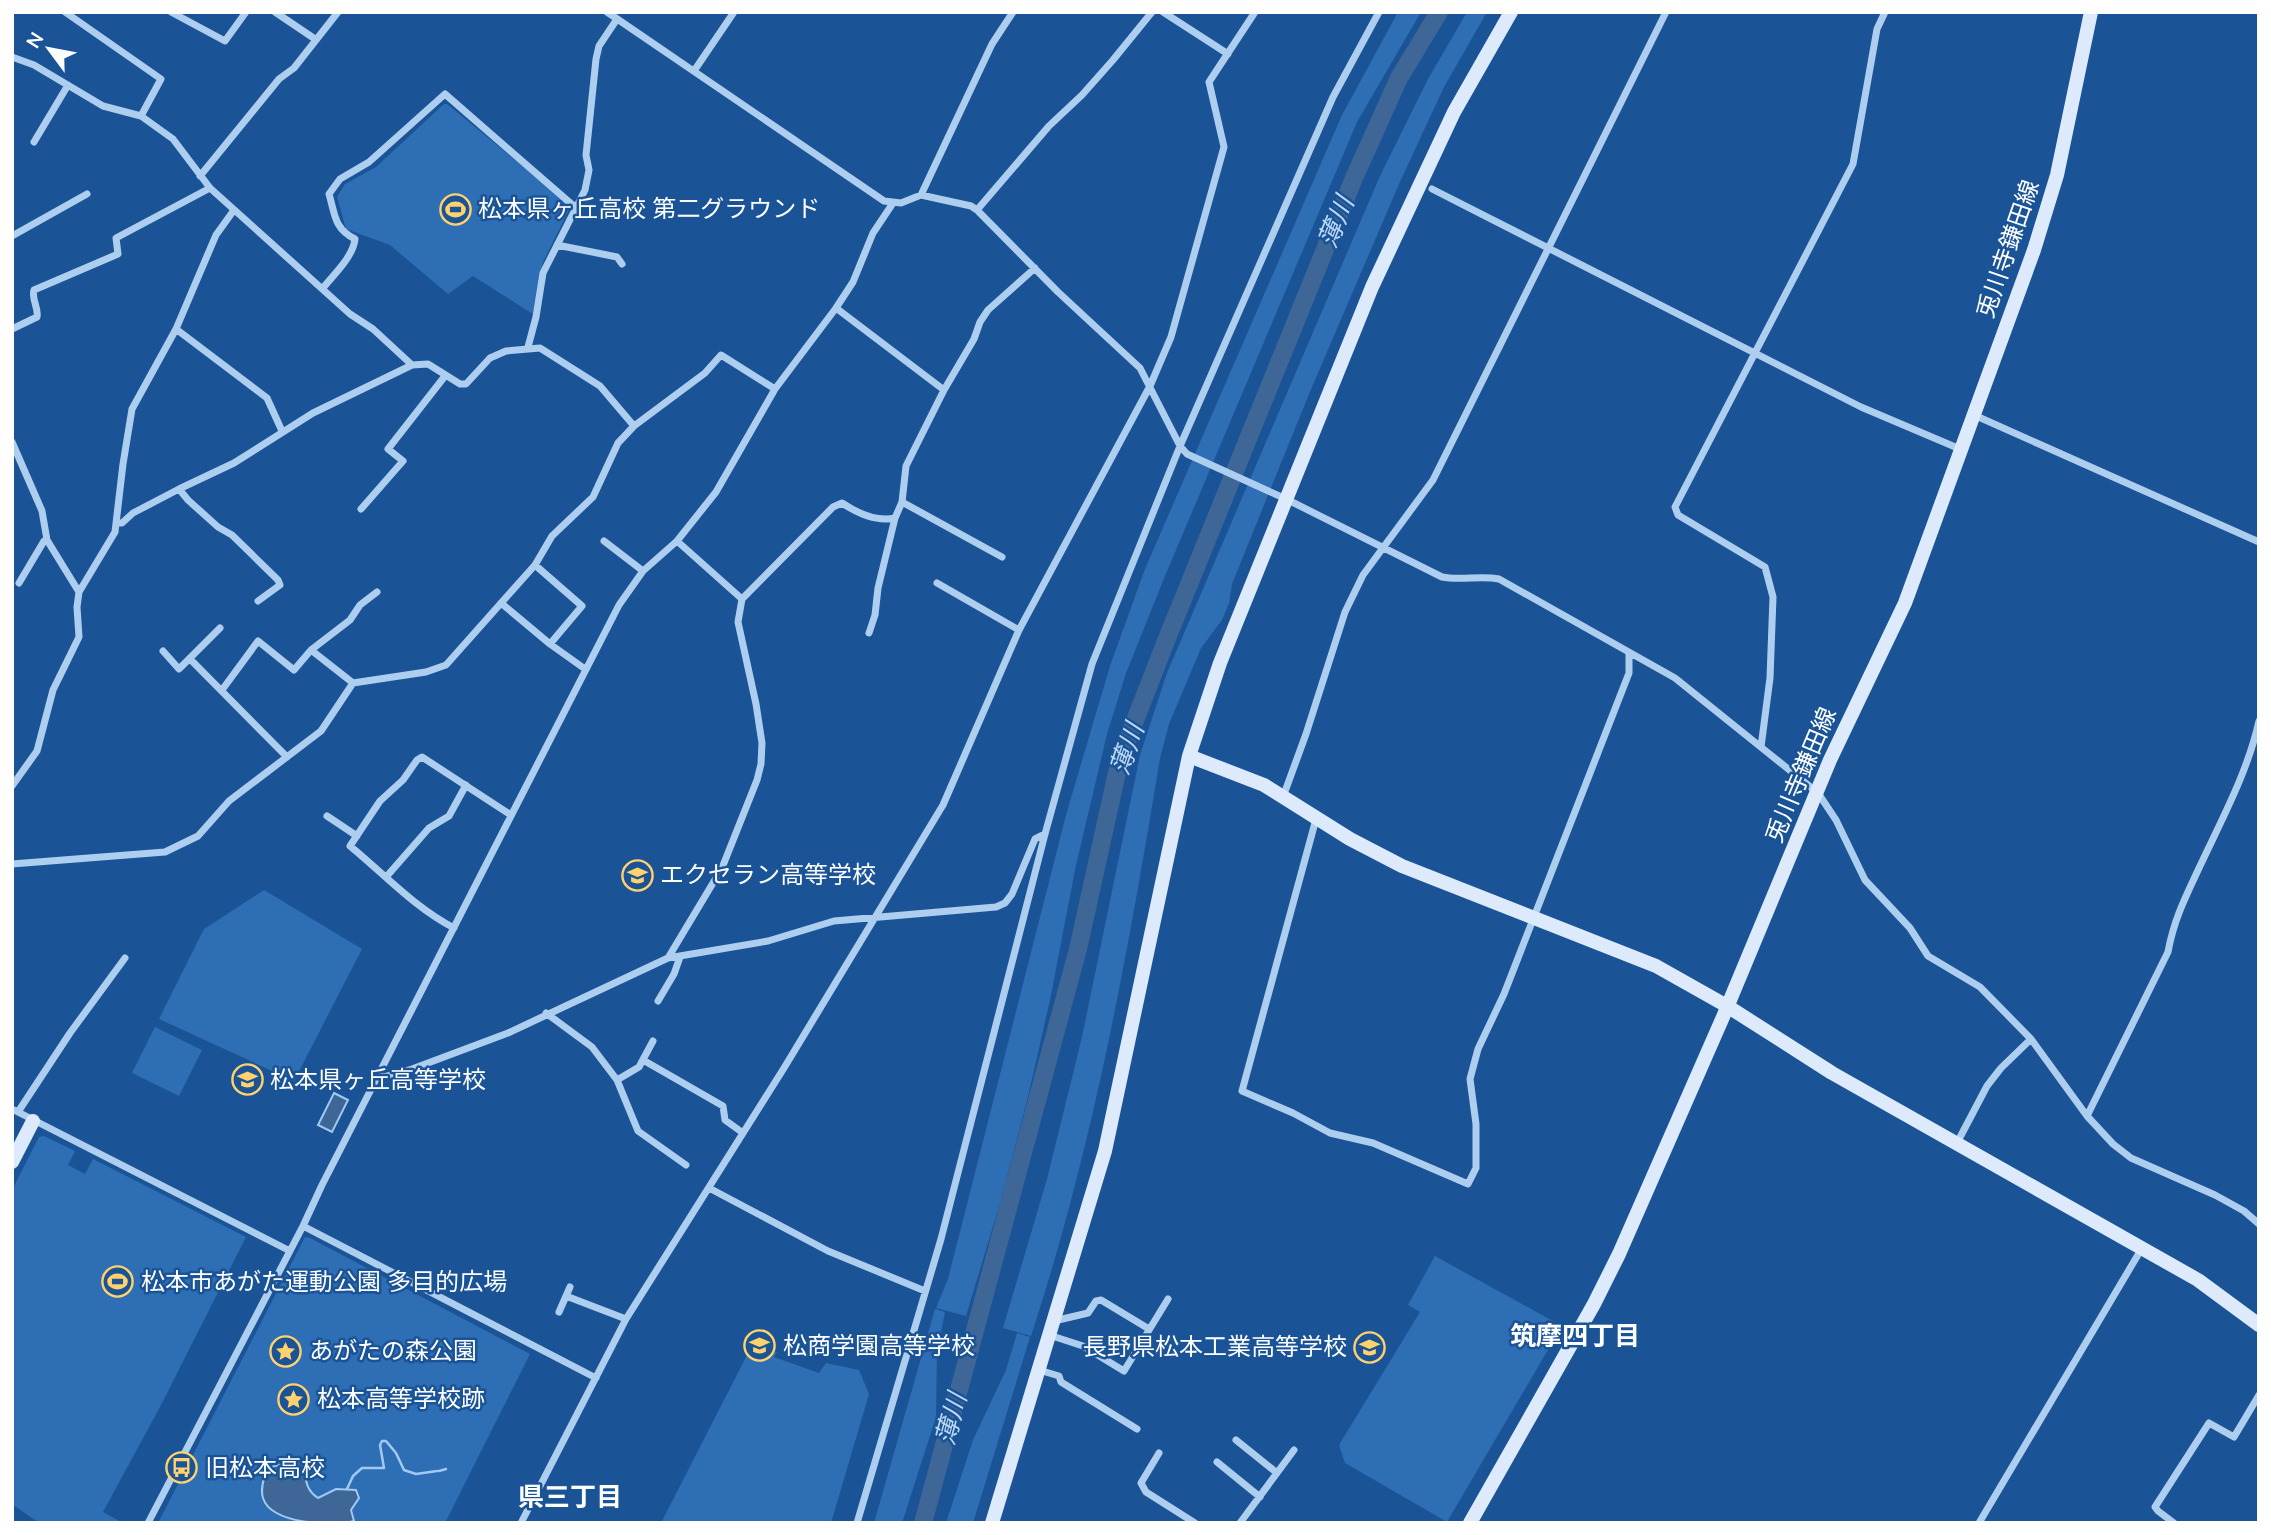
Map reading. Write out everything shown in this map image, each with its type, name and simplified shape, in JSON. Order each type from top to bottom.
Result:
[{"type":"street","points":[[65,12],[161,79],[141,116]]},
{"type":"street","points":[[171,12],[225,41],[246,12]]},
{"type":"street","points":[[275,12],[315,39]]},
{"type":"street","points":[[200,176],[279,79],[294,68],[338,12]]},
{"type":"street","points":[[607,12],[884,201],[893,203],[921,195],[971,206],[977,210],[1140,368],[1180,446],[1187,454],[1282,496],[1441,577],[1454,579],[1486,576],[1499,579],[1675,678],[1818,793],[1836,820],[1866,880],[1910,928],[1928,956],[1980,987],[2031,1039],[2087,1116],[2113,1144],[2131,1158],[2215,1195],[2244,1211],[2259,1224]]},
{"type":"street","points":[[694,71],[734,12]]},
{"type":"street","points":[[921,195],[992,44],[1013,12]]},
{"type":"street","points":[[977,210],[1049,126],[1082,95],[1113,60],[1152,12]]},
{"type":"street","points":[[1163,12],[1228,54]]},
{"type":"street","points":[[521,1523],[626,1319],[879,915],[943,805],[1020,630],[1150,386],[1171,337],[1224,148],[1209,82],[1255,12]]},
{"type":"street","points":[[857,1523],[946,1222],[1045,834],[1092,664],[1180,446],[1333,97],[1379,12]]},
{"type":"street","points":[[992,1523],[1105,1151],[1189,756],[1220,663],[1282,496],[1372,287],[1425,190],[1425,174],[1454,112],[1511,12]]},
{"type":"street","points":[[1283,797],[1345,612],[1363,575],[1433,480],[1666,12]]},
{"type":"street","points":[[1761,747],[1770,678],[1773,597],[1765,567],[1678,515],[1675,508],[1853,164],[1877,29],[1885,12]]},
{"type":"street","name":"兎川寺鎌田線","points":[[1470,1523],[1594,1304],[1642,1203],[1845,727],[1905,603],[2034,250],[2057,175],[2091,12]]},
{"type":"street","points":[[528,347],[543,272],[585,190],[589,170],[586,155],[596,59],[599,46],[617,19]]},
{"type":"street","points":[[12,57],[33,65],[103,106],[141,116],[173,139],[210,188],[349,314],[373,329],[412,365]]},
{"type":"street","points":[[34,142],[68,85]]},
{"type":"street","points":[[323,288],[346,259],[355,242],[355,239],[343,234],[339,227],[330,194],[340,179],[369,162],[445,94],[576,208]]},
{"type":"street","points":[[12,329],[37,317],[34,290],[118,254],[116,238],[210,188]]},
{"type":"street","points":[[1425,190],[1756,352],[1861,407],[1960,449]]},
{"type":"street","points":[[12,236],[87,194]]},
{"type":"street","points":[[148,1523],[303,1226],[619,605],[643,571],[677,541],[716,492],[775,389],[853,282],[873,233],[893,203]]},
{"type":"street","points":[[12,786],[37,751],[53,690],[79,638],[79,592],[116,532],[132,409],[176,329],[216,235],[234,210]]},
{"type":"street","points":[[557,245],[617,257],[622,264]]},
{"type":"street","points":[[869,633],[895,518],[902,502],[906,466],[944,390],[974,339],[980,322],[988,310],[1035,268]]},
{"type":"street","points":[[836,308],[944,390]]},
{"type":"street","points":[[176,329],[267,398],[282,431]]},
{"type":"street","points":[[117,523],[122,523],[133,513],[234,463],[313,413],[412,365],[428,364],[460,384],[466,383],[490,358],[506,351],[540,348],[600,386],[634,426]]},
{"type":"street","points":[[311,650],[353,683],[426,672],[446,665],[535,565],[552,536],[593,497],[618,443],[634,426],[684,391],[721,355],[775,389]]},
{"type":"street","points":[[361,509],[403,461],[388,449],[446,376]]},
{"type":"street","points":[[1974,415],[2259,542]]},
{"type":"street","points":[[12,442],[42,511],[47,540],[79,592]]},
{"type":"street","points":[[179,489],[278,580],[280,584],[258,601]]},
{"type":"street","points":[[902,502],[1002,557]]},
{"type":"street","points":[[668,958],[722,868],[761,764],[762,743],[738,622],[742,599],[834,507],[842,503],[870,517],[887,520],[895,518]]},
{"type":"street","points":[[19,583],[47,540]]},
{"type":"street","points":[[604,541],[643,571]]},
{"type":"street","points":[[677,541],[742,599]]},
{"type":"street","points":[[535,565],[582,606],[550,644]]},
{"type":"street","points":[[937,583],[1020,630]]},
{"type":"street","points":[[222,690],[258,641],[294,670],[311,650],[350,620],[360,605],[377,592]]},
{"type":"street","points":[[501,603],[585,669]]},
{"type":"street","points":[[163,651],[179,669],[220,628]]},
{"type":"street","points":[[1316,819],[1242,1091],[1293,1113],[1330,1133],[1373,1143],[1468,1184],[1476,1168],[1477,1156],[1470,1079],[1478,1049],[1504,995],[1629,673],[1629,654]]},
{"type":"street","points":[[190,659],[287,757]]},
{"type":"street","points":[[12,864],[165,852],[198,836],[229,801],[325,727],[353,683]]},
{"type":"street","points":[[2087,1116],[2168,952],[2173,923],[2225,813],[2256,739],[2259,721]]},
{"type":"street","points":[[1189,756],[1244,776],[1402,866],[1656,966],[1727,1006],[1832,1073],[2198,1280],[2259,1325]]},
{"type":"street","points":[[454,928],[416,904],[350,846],[380,801],[403,780],[419,757],[426,758],[511,815]]},
{"type":"street","points":[[387,876],[429,828],[449,816],[466,785]]},
{"type":"street","points":[[327,817],[357,836]]},
{"type":"street","points":[[376,1079],[412,1069],[508,1033],[668,958],[768,941],[834,921],[984,908],[1004,903],[1012,894],[1035,839],[1045,834]]},
{"type":"street","points":[[658,1002],[680,957]]},
{"type":"street","points":[[125,958],[15,1111],[289,1251]]},
{"type":"street","points":[[546,1013],[592,1047],[617,1080],[638,1131],[687,1165]]},
{"type":"street","points":[[1957,1143],[1987,1086],[2031,1039]]},
{"type":"street","points":[[617,1080],[639,1067],[653,1041]]},
{"type":"street","points":[[643,1060],[723,1106],[724,1120],[743,1133]]},
{"type":"street","points":[[12,1162],[33,1121]]},
{"type":"street","points":[[709,1188],[828,1251],[925,1291]]},
{"type":"street","points":[[303,1226],[596,1378]]},
{"type":"street","points":[[1979,1523],[2142,1248]]},
{"type":"street","points":[[559,1312],[570,1287]]},
{"type":"street","points":[[566,1296],[626,1319]]},
{"type":"street","points":[[1049,1335],[1083,1346],[1124,1371],[1168,1299]]},
{"type":"street","points":[[1053,1321],[1088,1313],[1096,1301],[1101,1300],[1149,1329]]},
{"type":"street","points":[[1038,1370],[1059,1376],[1061,1382],[1137,1429]]},
{"type":"street","points":[[2174,1523],[2155,1507],[2209,1423],[2234,1437],[2259,1395]]},
{"type":"street","points":[[1236,1440],[1277,1473]]},
{"type":"street","points":[[1240,1523],[1294,1450]]},
{"type":"street","points":[[1159,1453],[1141,1483],[1146,1492],[1195,1523]]},
{"type":"street","points":[[1217,1462],[1259,1497]]},
{"type":"shaded area","points":[[1398,12],[1421,12],[1357,122],[1126,673],[1107,734],[1076,865],[1028,1097],[1001,1200],[966,1316],[936,1308],[948,1279],[1066,815],[1110,666],[1145,569],[1342,115]]},
{"type":"shaded area","points":[[1467,12],[1487,12],[1444,87],[1399,184],[1309,394],[1232,584],[1229,603],[1222,620],[1201,648],[1169,724],[1160,758],[1107,1050],[1073,1194],[1031,1336],[1003,1328],[1047,1179],[1082,1037],[1140,755],[1167,673],[1380,176],[1428,79]]},
{"type":"shaded area","name":"松本県ヶ丘高校 第二グラウンド","points":[[444,104],[571,206],[543,262],[533,314],[473,276],[448,294],[390,245],[346,229],[337,197],[345,184],[376,167]]},
{"type":"shaded area","points":[[264,890],[362,949],[294,1081],[159,1019],[204,929]]},
{"type":"shaded area","points":[[155,1027],[202,1050],[179,1096],[132,1073]]},
{"type":"shaded area","points":[[334,1093],[348,1100],[332,1132],[318,1125]]},
{"type":"shaded area","name":"松本市あがた運動公園 多目的広場","points":[[44,1136],[75,1151],[68,1165],[85,1174],[93,1159],[246,1237],[103,1512],[123,1523],[39,1523],[12,1504],[12,1190],[39,1137]]},
{"type":"shaded area","points":[[305,1237],[530,1354],[446,1521],[449,1523],[158,1523]]},
{"type":"shaded area","points":[[1435,1256],[1562,1326],[1447,1522],[1345,1463],[1339,1445],[1420,1312],[1408,1305]]},
{"type":"shaded area","points":[[935,1309],[945,1312],[937,1351],[936,1417],[902,1523],[874,1523]]},
{"type":"shaded area","points":[[1017,1333],[1030,1337],[973,1523],[946,1523],[973,1440],[1006,1370]]},
{"type":"shaded area","points":[[777,1352],[774,1357],[819,1373],[826,1363],[859,1370],[869,1394],[831,1523],[661,1523],[747,1355]]},
{"type":"shaded area","points":[[290,1464],[302,1470],[309,1488],[318,1498],[336,1489],[356,1490],[359,1498],[351,1510],[354,1521],[332,1524],[304,1522],[268,1507],[262,1491],[266,1470]]},
{"type":"waterway","name":"薄川","points":[[923,1523],[1078,949],[1120,759],[1354,178],[1399,78],[1439,12]]},
{"type":"waterway","points":[[347,1489],[353,1476],[362,1468],[384,1468],[380,1445],[382,1441],[386,1441],[396,1453],[404,1470],[416,1474],[437,1471]]},
{"type":"waterway","points":[[439,1471],[446,1469]]},
{"type":"place","name":"松本県ヶ丘高校 第二グラウンド","points":[[455,209]]},
{"type":"place","name":"エクセラン高等学校","points":[[637,875]]},
{"type":"place","name":"松本県ヶ丘高等学校","points":[[247,1080]]},
{"type":"place","name":"松本市あがた運動公園 多目的広場","points":[[118,1282]]},
{"type":"place","name":"松商学園高等学校","points":[[760,1346]]},
{"type":"place","name":"長野県松本工業高等学校","points":[[1370,1347]]},
{"type":"place","name":"あがたの森公園","points":[[286,1351]]},
{"type":"place","name":"松本高等学校跡","points":[[294,1399]]},
{"type":"place","name":"旧松本高校","points":[[182,1468]]},
{"type":"district","name":"筑摩四丁目","points":[[1575,1336]]},
{"type":"district","name":"県三丁目","points":[[570,1497]]}]
